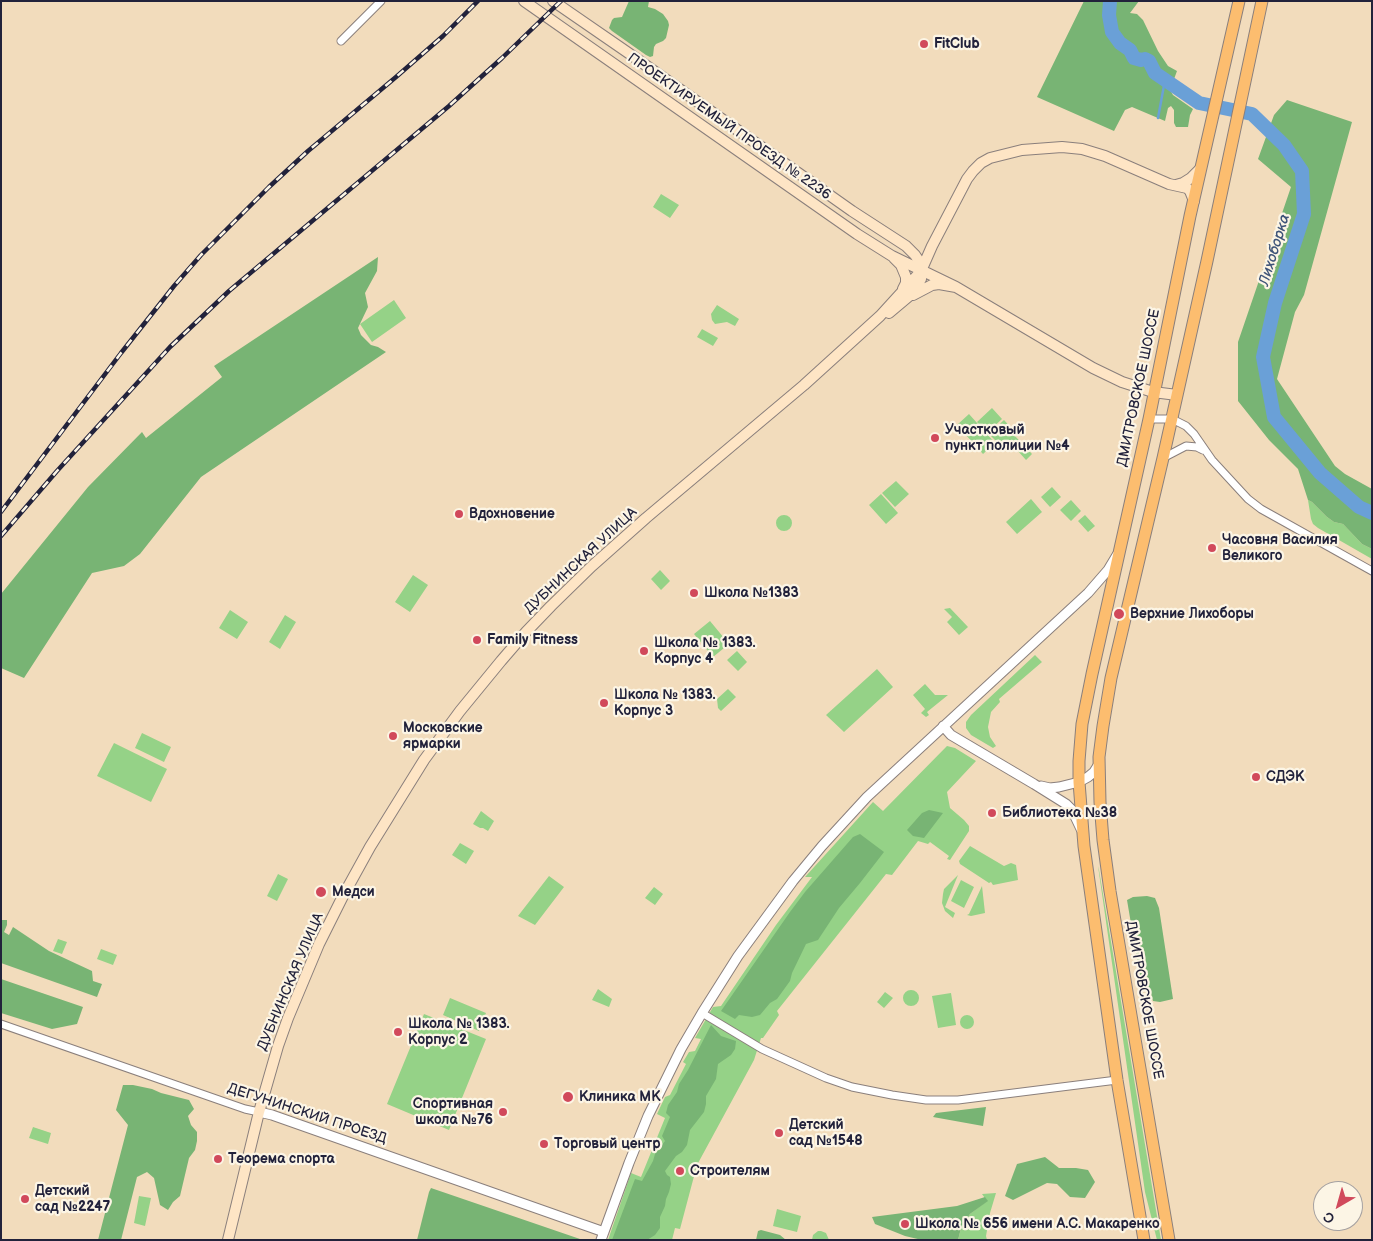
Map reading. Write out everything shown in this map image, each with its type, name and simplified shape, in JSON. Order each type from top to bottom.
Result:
[{"type":"main road","name":"ПРОЕКТИРУЕМЫЙ ПРОЕЗД № 2236","points":[[524,1],[857,234],[892,256],[956,287],[1093,368],[1122,382],[1154,392],[1177,395]]},
{"type":"main road","name":"ПРОЕКТИРУЕМЫЙ ПРОЕЗД № 2236","points":[[553,1],[852,211],[906,246],[921,264],[921,271]]},
{"type":"main road","name":"ДМИТРОВСКОЕ ШОССЕ","points":[[1144,1240],[1117,1080],[1083,833],[1079,782],[1082,724],[1149,419],[1210,125],[1239,1]]},
{"type":"main road","name":"ДМИТРОВСКОЕ ШОССЕ","points":[[1169,1240],[1109,883],[1103,840],[1099,764],[1111,678],[1172,419],[1262,1]]},
{"type":"main road","points":[[904,296],[918,286],[921,279],[921,271],[932,246],[959,193],[973,171],[990,158],[1022,150],[1062,147],[1082,149],[1100,154],[1169,184],[1183,186],[1190,191],[1194,201]]},
{"type":"main road","points":[[1175,185],[1191,178],[1201,168]]},
{"type":"main road","points":[[906,246],[919,250],[932,246]]},
{"type":"main road","points":[[892,256],[901,265],[906,277],[904,296]]},
{"type":"main road","points":[[904,296],[940,284],[956,287]]},
{"type":"main road","name":"ДУБНИНСКАЯ УЛИЦА","points":[[228,1240],[268,1076],[281,1036],[319,944],[370,847],[406,788],[442,735],[510,650],[592,566],[804,385],[904,296]]},
{"type":"street","points":[[341,41],[381,1]]},
{"type":"street","points":[[1149,419],[1172,419],[1186,426],[1194,434],[1204,450],[1248,500],[1372,572]]},
{"type":"street","points":[[1163,458],[1186,446],[1204,450]]},
{"type":"street","points":[[603,1236],[648,1116],[681,1050],[738,956],[793,881],[867,797],[1088,593],[1108,570],[1119,552]]},
{"type":"street","points":[[943,726],[952,735],[1066,804],[1072,810],[1083,833]]},
{"type":"street","points":[[1034,784],[1050,788],[1079,782],[1088,778],[1099,764]]},
{"type":"street","points":[[702,1013],[762,1049],[826,1078],[852,1087],[900,1096],[926,1100],[958,1100],[1117,1080]]},
{"type":"street","name":"ДЕГУНИНСКИЙ ПРОЕЗД","points":[[1,1024],[245,1109],[272,1115],[603,1236]]},
{"type":"green space","points":[[629,1],[649,1],[648,7],[663,14],[668,21],[666,38],[656,44],[653,56],[646,55],[609,28],[614,18],[622,17]]},
{"type":"green space","points":[[1084,1],[1139,1],[1130,13],[1137,14],[1143,20],[1158,51],[1168,66],[1177,71],[1170,90],[1173,95],[1193,109],[1188,127],[1176,127],[1174,123],[1174,110],[1171,106],[1168,108],[1165,121],[1132,107],[1125,110],[1114,131],[1037,97]]},
{"type":"green space","points":[[1287,100],[1352,122],[1304,295],[1295,312],[1277,379],[1335,466],[1345,474],[1372,489],[1372,549],[1362,544],[1343,524],[1334,522],[1308,500],[1298,469],[1269,440],[1238,401],[1238,342],[1291,187],[1258,159],[1274,115]]},
{"type":"green space","points":[[661,194],[679,205],[670,218],[653,207]]},
{"type":"green space","points":[[378,257],[377,271],[365,293],[368,307],[358,328],[361,335],[371,345],[386,352],[201,477],[140,554],[124,566],[92,573],[24,678],[1,668],[1,594],[88,487],[142,432],[146,438],[222,377],[214,366]]},
{"type":"green space","points":[[394,300],[406,318],[372,342],[360,324]]},
{"type":"green space","points":[[717,305],[739,319],[735,326],[727,322],[715,324],[711,314]]},
{"type":"green space","points":[[702,329],[718,338],[713,346],[697,337]]},
{"type":"green space","points":[[992,408],[1002,419],[987,433],[977,422]]},
{"type":"green space","points":[[969,414],[995,443],[983,454],[957,425]]},
{"type":"green space","points":[[1004,420],[1017,434],[1015,436],[1032,454],[1026,460],[1009,441],[1002,447],[989,434]]},
{"type":"green space","points":[[896,481],[909,494],[895,507],[882,493]]},
{"type":"green space","points":[[1052,487],[1061,497],[1050,507],[1041,497]]},
{"type":"green space","points":[[881,494],[898,513],[886,524],[869,505]]},
{"type":"green space","points":[[1031,499],[1042,512],[1017,534],[1006,522]]},
{"type":"green space","points":[[1071,500],[1081,511],[1071,521],[1060,510]]},
{"type":"green space","points":[[1308,500],[1334,522],[1343,524],[1362,544],[1372,549],[1372,559],[1313,524]]},
{"type":"green space","points":[[784,515],[792,523],[784,531],[776,523]]},
{"type":"green space","points":[[1085,515],[1095,526],[1088,532],[1078,521]]},
{"type":"green space","points":[[660,570],[670,581],[661,590],[651,579]]},
{"type":"green space","points":[[413,575],[428,585],[410,612],[395,602]]},
{"type":"green space","points":[[950,608],[968,627],[959,635],[947,622],[952,617],[944,609]]},
{"type":"green space","points":[[230,610],[248,622],[237,639],[219,628]]},
{"type":"green space","points":[[285,615],[296,622],[280,649],[269,642]]},
{"type":"green space","points":[[710,621],[729,644],[713,657],[694,634]]},
{"type":"green space","points":[[737,651],[747,662],[738,671],[727,660]]},
{"type":"green space","points":[[1035,655],[1042,662],[999,699],[1000,702],[991,712],[988,727],[990,737],[996,746],[993,748],[971,735],[966,728],[966,722],[971,715]]},
{"type":"green space","points":[[877,669],[893,687],[844,732],[826,715]]},
{"type":"green space","points":[[925,684],[935,695],[948,695],[927,712],[929,715],[926,717],[921,713],[925,709],[913,695]]},
{"type":"green space","points":[[728,689],[736,697],[721,711],[718,708],[717,699]]},
{"type":"green space","points":[[142,733],[171,747],[164,762],[135,748]]},
{"type":"green space","points":[[114,743],[167,769],[151,802],[97,776]]},
{"type":"green space","points":[[947,746],[955,748],[976,761],[947,792],[950,808],[969,826],[969,831],[950,860],[947,859],[949,856],[930,842],[928,844],[918,841],[892,875],[886,874],[777,1011],[779,1015],[763,1038],[761,1038],[754,1060],[697,1165],[680,1229],[675,1228],[672,1240],[608,1240],[631,1173],[641,1177],[665,1118],[657,1114],[665,1097],[670,1095],[686,1064],[683,1062],[689,1052],[695,1051],[701,1039],[695,1038],[713,1007],[721,1006],[776,925],[812,877],[805,877],[873,802],[883,811]]},
{"type":"green space","points":[[929,810],[943,813],[924,838],[913,836],[907,830],[922,813]]},
{"type":"green space","points":[[481,811],[494,821],[488,831],[473,824]]},
{"type":"green space","points":[[860,834],[884,852],[839,908],[818,940],[806,944],[790,981],[777,999],[770,1003],[760,1015],[752,1017],[739,1015],[735,1019],[721,1011],[805,892],[853,837]]},
{"type":"green space","points":[[460,843],[474,851],[466,864],[452,855]]},
{"type":"green space","points":[[970,846],[1004,866],[1011,863],[1016,865],[1018,880],[993,885],[960,864],[959,861]]},
{"type":"green space","points":[[1098,866],[1161,1240],[1157,1240],[1145,1192]]},
{"type":"green space","points":[[278,874],[288,879],[277,901],[267,896]]},
{"type":"green space","points":[[958,875],[945,907],[955,913],[953,918],[945,911],[942,903],[943,894],[944,889]]},
{"type":"green space","points":[[549,876],[564,887],[535,925],[518,916]]},
{"type":"green space","points":[[961,880],[974,887],[964,908],[951,901]]},
{"type":"green space","points":[[982,886],[985,913],[967,915],[969,914]]},
{"type":"green space","points":[[654,887],[663,894],[655,905],[645,898]]},
{"type":"green space","points":[[1147,896],[1155,898],[1159,908],[1173,999],[1160,1002],[1153,1001],[1150,990],[1141,983],[1127,900],[1133,897]]},
{"type":"green space","points":[[1,920],[7,920],[4,932],[9,935],[13,927],[49,951],[92,971],[93,981],[102,984],[97,997],[1,963]]},
{"type":"green space","points":[[58,939],[67,942],[62,954],[53,951]]},
{"type":"green space","points":[[101,949],[117,955],[113,965],[97,959]]},
{"type":"green space","points":[[1,979],[83,1007],[77,1024],[52,1029],[1,1013]]},
{"type":"green space","points":[[598,989],[612,999],[609,1007],[592,1000]]},
{"type":"green space","points":[[908,990],[914,990],[919,995],[917,1004],[908,1006],[903,1001],[903,995]]},
{"type":"green space","points":[[885,992],[893,998],[884,1008],[877,1002]]},
{"type":"green space","points":[[951,993],[956,1025],[938,1028],[932,996]]},
{"type":"green space","points":[[450,998],[486,1013],[479,1031],[443,1015]]},
{"type":"green space","points":[[424,1014],[486,1039],[449,1130],[387,1104]]},
{"type":"green space","points":[[964,1015],[970,1015],[974,1022],[970,1029],[964,1029],[960,1025],[960,1019]]},
{"type":"green space","points":[[711,1025],[721,1036],[736,1041],[735,1049],[731,1055],[718,1064],[716,1079],[706,1096],[704,1112],[690,1130],[687,1145],[665,1171],[670,1177],[671,1184],[660,1217],[660,1228],[655,1235],[647,1240],[612,1240],[635,1179],[642,1181],[655,1154],[665,1141],[662,1136],[670,1117],[666,1113],[668,1105],[677,1092],[679,1084]]},
{"type":"green space","points":[[123,1085],[152,1089],[189,1100],[194,1109],[188,1116],[191,1125],[197,1132],[197,1141],[195,1150],[189,1158],[180,1196],[168,1210],[160,1205],[154,1178],[147,1172],[137,1177],[121,1240],[98,1240],[128,1125],[116,1110]]},
{"type":"green space","points":[[986,1107],[983,1126],[933,1117],[936,1113]]},
{"type":"green space","points":[[33,1127],[51,1133],[48,1144],[29,1138]]},
{"type":"green space","points":[[1045,1157],[1059,1168],[1088,1170],[1095,1182],[1085,1198],[1070,1197],[1057,1184],[1047,1183],[1013,1200],[1005,1196],[1017,1164]]},
{"type":"green space","points":[[431,1188],[580,1239],[580,1240],[417,1240]]},
{"type":"green space","points":[[996,1193],[990,1213],[987,1240],[958,1240],[961,1228],[970,1214],[987,1201],[982,1194]]},
{"type":"green space","points":[[139,1196],[151,1198],[145,1226],[134,1223]]},
{"type":"green space","name":"Школа № 656 имени А.С. Макаренко","points":[[985,1197],[988,1201],[970,1214],[961,1228],[958,1240],[922,1240],[905,1236],[875,1224],[872,1217],[957,1206]]},
{"type":"green space","points":[[777,1209],[801,1216],[797,1232],[773,1226]]},
{"type":"green space","points":[[761,1230],[780,1235],[786,1240],[756,1240],[758,1231]]},
{"type":"green space","points":[[818,1231],[826,1233],[829,1240],[812,1240],[813,1235]]},
{"type":"waterway","name":"Лихоборка","points":[[1110,1],[1109,15],[1112,32],[1120,43],[1130,50],[1134,58],[1149,61],[1155,73],[1199,103],[1252,114],[1284,145],[1302,171],[1304,214],[1275,303],[1263,357],[1274,417],[1320,473],[1359,507],[1372,513]]},
{"type":"waterway","points":[[1158,118],[1165,80]]},
{"type":"railway","points":[[1,512],[121,353],[201,255],[308,151],[443,36],[478,1]]},
{"type":"railway","points":[[1,536],[57,471],[170,347],[229,291],[449,106],[561,1]]},
{"type":"place","name":"FitClub","points":[[924,44]]},
{"type":"place","name":"Участковый пункт полиции №4","points":[[935,438]]},
{"type":"place","name":"Вдохновение","points":[[459,514]]},
{"type":"place","name":"Часовня Василия Великого","points":[[1212,548]]},
{"type":"place","name":"Школа №1383","points":[[694,593]]},
{"type":"place","name":"Верхние Лихоборы","points":[[1119,614]]},
{"type":"place","name":"Family Fitness","points":[[477,640]]},
{"type":"place","name":"Школа № 1383. Корпус 4","points":[[644,651]]},
{"type":"place","name":"Школа № 1383. Корпус 3","points":[[604,703]]},
{"type":"place","name":"Московские ярмарки","points":[[393,736]]},
{"type":"place","name":"СДЭК","points":[[1256,777]]},
{"type":"place","name":"Библиотека №38","points":[[992,813]]},
{"type":"place","name":"Медси","points":[[321,892]]},
{"type":"place","name":"Школа № 1383. Корпус 2","points":[[398,1032]]},
{"type":"place","name":"Клиника МК","points":[[568,1097]]},
{"type":"place","name":"Спортивная школа №76","points":[[503,1112]]},
{"type":"place","name":"Детский сад №1548","points":[[779,1133]]},
{"type":"place","name":"Торговый центр","points":[[544,1144]]},
{"type":"place","name":"Теорема спорта","points":[[218,1159]]},
{"type":"place","name":"Строителям","points":[[680,1171]]},
{"type":"place","name":"Детский сад №2247","points":[[25,1199]]},
{"type":"place","name":"Школа № 656 имени А.С. Макаренко","points":[[905,1224]]}]
